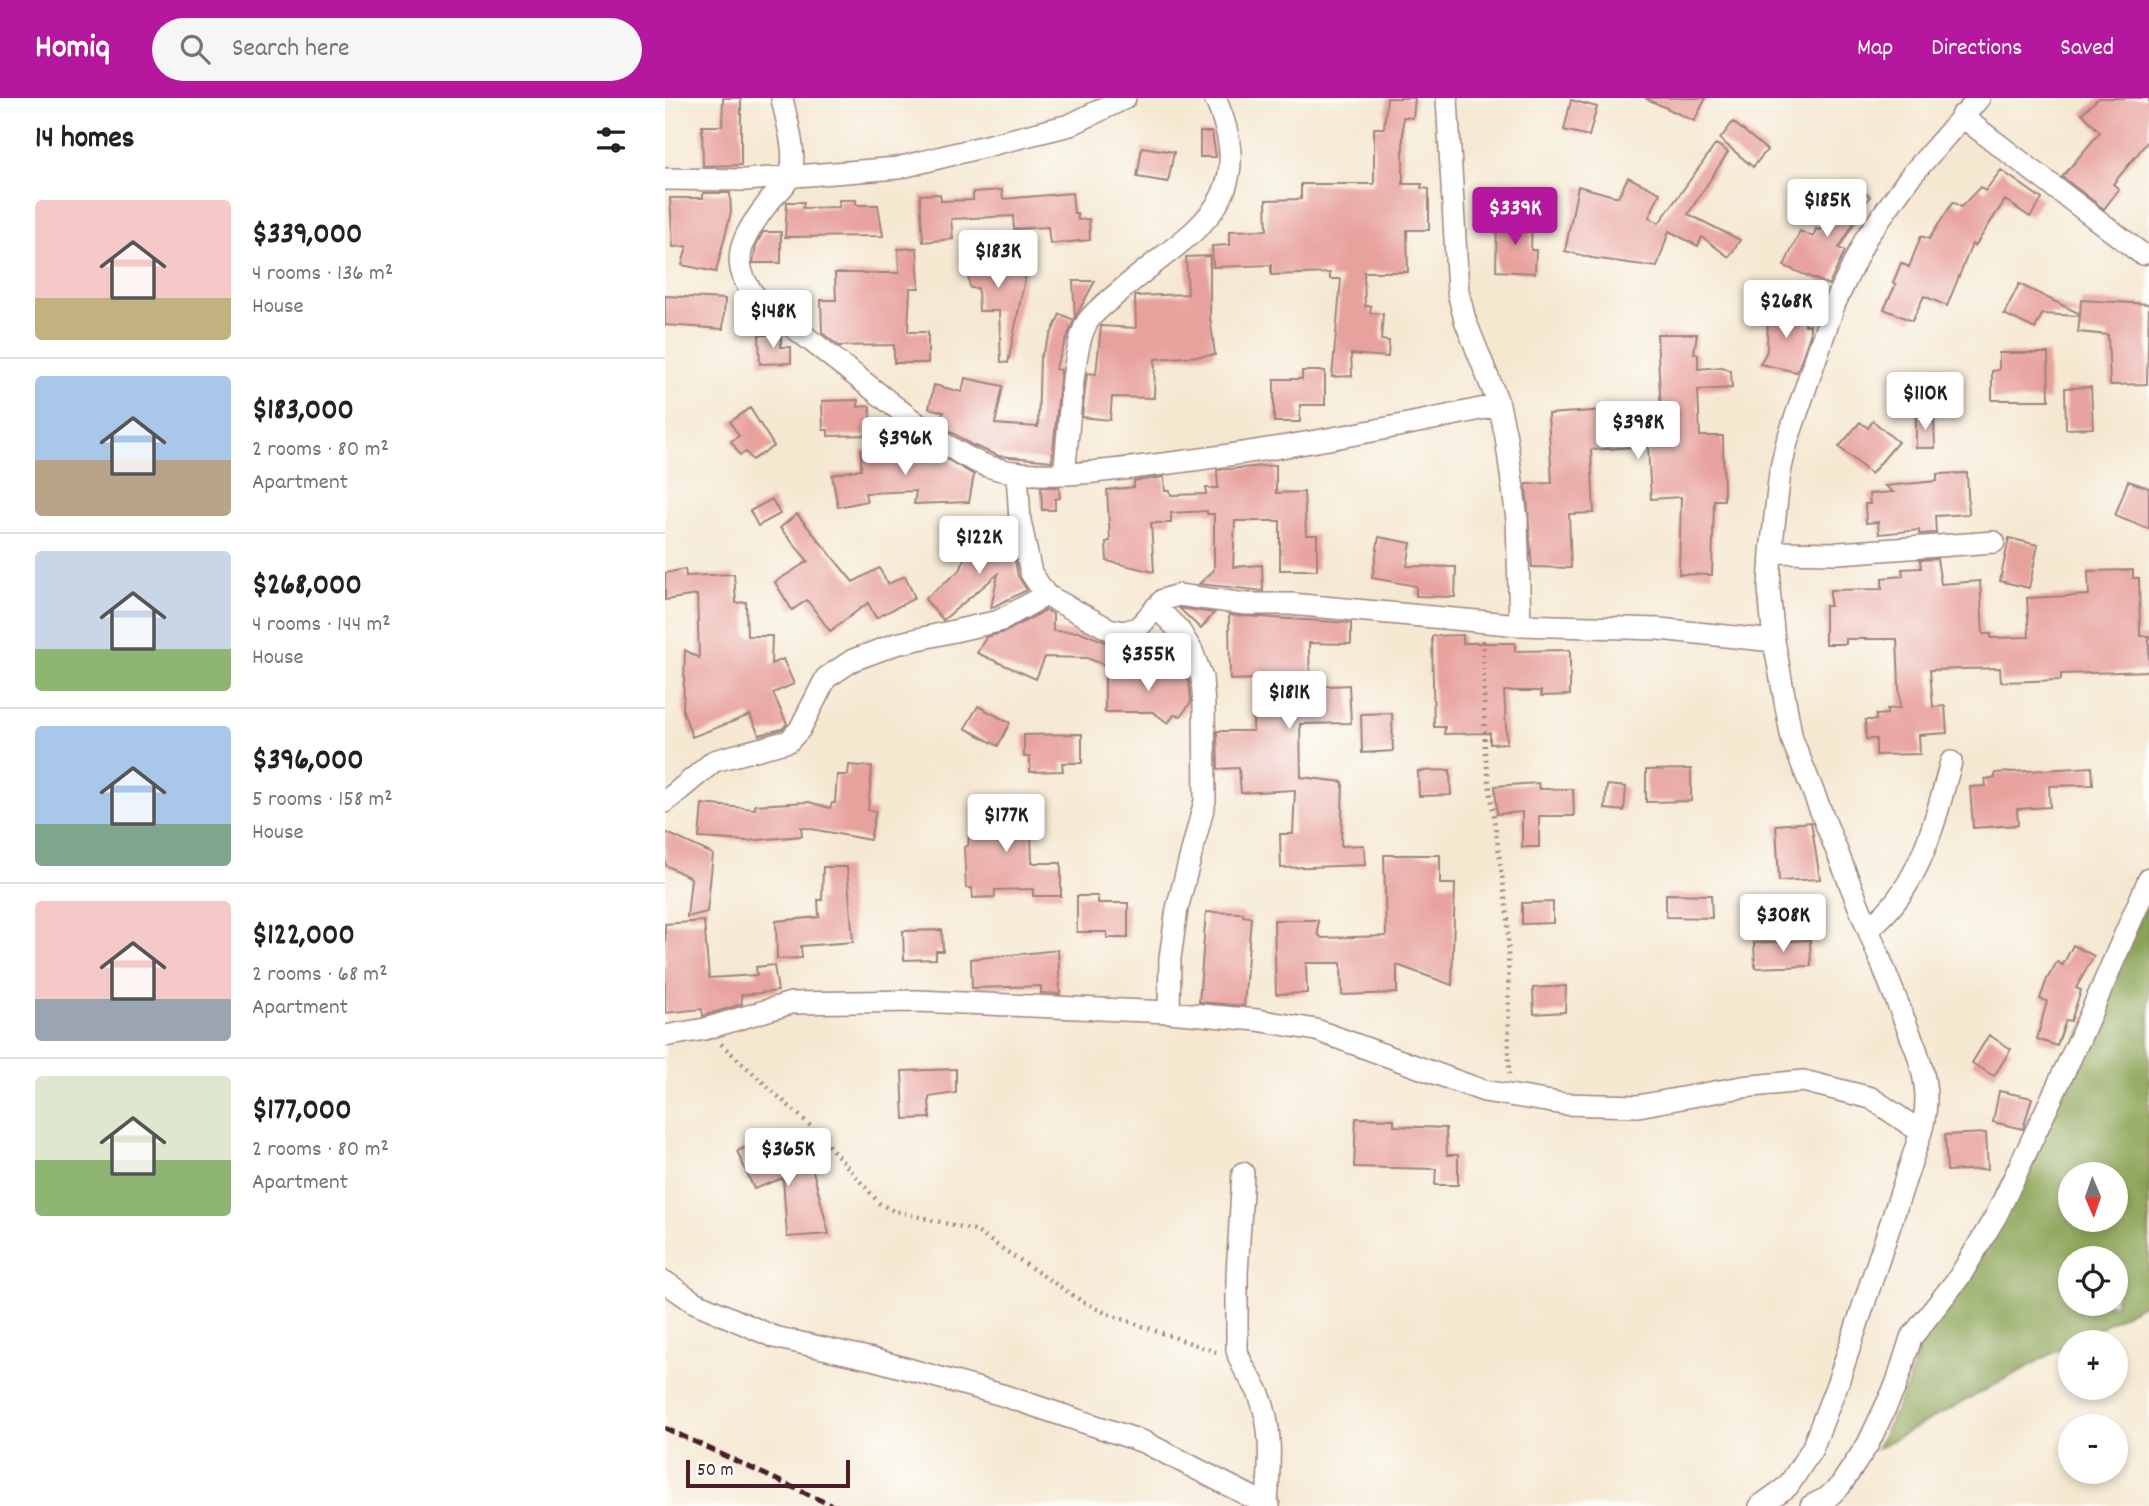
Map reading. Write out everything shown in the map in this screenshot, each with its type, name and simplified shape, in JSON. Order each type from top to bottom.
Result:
[{"type":"street","points":[[782,98],[791,146],[790,177],[768,204],[743,246],[740,275],[760,302],[951,449],[979,464],[1017,472],[1123,469],[1373,433],[1499,405]]},
{"type":"street","points":[[665,179],[864,173],[938,159],[1070,125],[1125,98]]},
{"type":"street","points":[[1064,472],[1079,346],[1087,321],[1136,277],[1200,229],[1219,206],[1227,180],[1231,148],[1215,98]]},
{"type":"street","points":[[1447,98],[1458,292],[1465,320],[1499,405],[1514,481],[1520,625]]},
{"type":"street","points":[[1760,1506],[1788,1486],[1812,1449],[1838,1382],[1921,1132],[1928,1096],[1926,1079],[1869,928],[1810,791],[1792,739],[1769,589],[1780,472],[1787,442],[1834,305],[1866,238],[1909,178],[1979,98]]},
{"type":"street","points":[[1961,116],[2142,254]]},
{"type":"street","points":[[1017,472],[1020,521],[1031,573],[1046,595],[1109,629],[1123,632],[1138,628],[1163,600],[1178,595],[1246,604],[1290,604],[1520,625],[1659,629],[1775,641]]},
{"type":"street","points":[[1771,552],[1839,553],[1994,542]]},
{"type":"street","points":[[665,802],[714,761],[789,741],[800,729],[826,678],[853,660],[896,644],[999,621],[1046,595]]},
{"type":"street","points":[[1156,607],[1179,631],[1192,652],[1202,678],[1204,705],[1205,801],[1177,909],[1170,958],[1169,1012]]},
{"type":"street","points":[[1869,928],[1898,901],[1912,877],[1926,846],[1951,762]]},
{"type":"street","points":[[1811,1506],[1827,1499],[1840,1486],[1868,1444],[1896,1385],[1911,1338],[1960,1276],[1997,1214],[2080,1038],[2149,879]]},
{"type":"street","points":[[665,1036],[705,1029],[791,1003],[917,1001],[1169,1012],[1257,1020],[1316,1030],[1444,1079],[1509,1097],[1564,1104],[1638,1106],[1742,1087],[1803,1081],[1871,1098],[1921,1132]]},
{"type":"street","points":[[665,1282],[694,1302],[774,1337],[872,1359],[1002,1395],[1144,1441],[1268,1505],[1271,1445],[1266,1418],[1251,1378],[1239,1362],[1236,1313],[1243,1173]]},
{"type":"path","points":[[1483,622],[1485,752],[1493,823],[1506,891],[1509,1097]]},
{"type":"path","points":[[705,1029],[814,1129],[880,1204],[894,1212],[974,1230],[1083,1302],[1108,1314],[1239,1362]]},
{"type":"green space","points":[[2149,902],[2149,1301],[2128,1312],[2128,1246],[2058,1246],[2058,1316],[2121,1316],[2096,1330],[2058,1330],[2058,1350],[1876,1449],[1906,1389],[1920,1342]]},
{"type":"building","points":[[723,98],[741,98],[741,165],[703,166],[702,126],[722,126]]},
{"type":"building","points":[[1387,98],[1415,98],[1413,118],[1403,117],[1403,184],[1422,184],[1421,188],[1429,189],[1429,230],[1407,230],[1408,272],[1364,272],[1365,306],[1371,306],[1370,313],[1383,314],[1381,340],[1389,341],[1388,357],[1351,354],[1352,376],[1332,377],[1341,279],[1330,279],[1330,273],[1271,275],[1271,265],[1213,267],[1212,246],[1229,245],[1229,231],[1267,230],[1266,200],[1301,199],[1301,184],[1374,184],[1374,128],[1384,128]]},
{"type":"building","points":[[1645,98],[1706,98],[1694,121]]},
{"type":"building","points":[[2099,98],[2149,98],[2149,140],[2113,184],[2119,189],[2104,209],[2062,177],[2100,132],[2082,113]]},
{"type":"building","points":[[1571,100],[1597,107],[1589,136],[1564,130]]},
{"type":"building","points":[[1733,122],[1767,150],[1753,167],[1720,139]]},
{"type":"building","points":[[1200,132],[1212,132],[1216,157],[1200,157]]},
{"type":"building","points":[[1716,144],[1728,152],[1688,214],[1740,240],[1729,257],[1702,237],[1698,246],[1669,231],[1657,267],[1592,258],[1565,251],[1578,186],[1618,197],[1628,177],[1660,193],[1649,217],[1659,223]]},
{"type":"building","points":[[1142,147],[1174,152],[1168,182],[1137,177]]},
{"type":"building","points":[[2001,170],[2042,199],[2030,217],[2005,200],[1975,246],[1972,244],[1947,306],[1924,296],[1912,321],[1884,309],[1896,284],[1893,283],[1901,263],[1909,267],[1921,236],[1929,239],[1953,202],[1961,207],[1980,187],[1985,191]]},
{"type":"building","points":[[1848,183],[1870,196],[1839,248],[1845,251],[1829,285],[1784,266],[1800,231],[1813,237],[1816,229],[1820,230]]},
{"type":"building","points":[[1002,190],[1003,199],[1072,193],[1074,213],[1077,213],[1078,220],[1089,219],[1090,240],[1050,244],[1048,227],[1014,229],[1013,216],[951,219],[953,239],[923,242],[920,195],[940,194],[941,201],[973,200],[973,192]]},
{"type":"building","points":[[703,193],[730,193],[731,212],[716,272],[682,265],[687,246],[673,247],[670,198],[703,198]]},
{"type":"building","points":[[839,200],[856,200],[856,205],[878,205],[883,236],[785,237],[787,202],[804,202],[803,208],[839,207]]},
{"type":"building","points":[[1497,219],[1532,220],[1531,250],[1536,250],[1535,273],[1496,271]]},
{"type":"building","points":[[763,232],[781,232],[781,263],[753,263],[756,245]]},
{"type":"building","points":[[917,248],[919,288],[910,288],[908,332],[928,332],[928,363],[894,363],[894,345],[839,346],[822,333],[821,300],[836,300],[835,273],[899,273],[898,249]]},
{"type":"building","points":[[1011,249],[1012,268],[1027,268],[1008,363],[1001,362],[999,311],[979,311],[978,288],[970,288],[964,251]]},
{"type":"building","points":[[1210,256],[1210,317],[1215,355],[1155,359],[1154,398],[1112,397],[1110,420],[1082,417],[1087,373],[1096,374],[1101,326],[1136,328],[1135,296],[1188,294],[1186,257]]},
{"type":"building","points":[[1073,281],[1095,281],[1075,318]]},
{"type":"building","points":[[2019,284],[2080,314],[2081,300],[2149,304],[2147,384],[2110,385],[2108,335],[2078,332],[2080,316],[2042,314],[2035,329],[2004,314]]},
{"type":"building","points":[[665,296],[725,299],[723,329],[665,325]]},
{"type":"building","points":[[1768,311],[1805,312],[1805,325],[1810,325],[1810,335],[1797,372],[1760,364],[1767,351]]},
{"type":"building","points":[[1060,314],[1074,320],[1055,369],[1061,370],[1052,461],[999,456],[972,445],[936,422],[944,412],[929,408],[934,385],[962,392],[965,378],[1003,386],[995,424],[1038,427],[1040,358]]},
{"type":"building","points":[[1657,334],[1697,334],[1694,353],[1698,354],[1698,369],[1722,367],[1731,371],[1732,388],[1698,390],[1700,436],[1723,436],[1724,500],[1714,500],[1712,575],[1679,574],[1681,497],[1651,499],[1648,446],[1591,450],[1594,513],[1569,514],[1571,568],[1532,567],[1526,484],[1552,483],[1548,414],[1607,410],[1608,417],[1661,414]]},
{"type":"building","points":[[759,335],[781,335],[781,347],[791,347],[791,363],[760,364]]},
{"type":"building","points":[[1999,353],[2048,353],[2049,400],[1992,400],[1992,371],[1999,370]]},
{"type":"building","points":[[1302,371],[1325,371],[1325,405],[1300,405],[1300,422],[1274,422],[1274,379],[1302,379]]},
{"type":"building","points":[[2091,387],[2093,428],[2066,429],[2065,388]]},
{"type":"building","points":[[858,400],[858,407],[870,406],[871,435],[828,436],[828,430],[823,430],[822,401]]},
{"type":"building","points":[[750,408],[774,446],[752,460],[746,452],[740,455],[731,441],[739,436],[730,422]]},
{"type":"building","points":[[1934,416],[1935,448],[1916,448],[1916,417]]},
{"type":"building","points":[[1873,421],[1898,442],[1871,474],[1839,447],[1860,422],[1868,428]]},
{"type":"building","points":[[861,450],[931,450],[974,475],[969,502],[914,504],[916,491],[865,493],[867,501],[838,507],[832,475],[861,469]]},
{"type":"building","points":[[1276,465],[1276,493],[1304,492],[1306,535],[1317,535],[1317,570],[1280,570],[1280,521],[1235,521],[1233,567],[1262,565],[1263,591],[1199,584],[1214,570],[1214,514],[1207,514],[1207,511],[1171,513],[1171,523],[1151,523],[1154,572],[1107,561],[1106,542],[1110,541],[1107,490],[1134,487],[1134,481],[1164,477],[1165,491],[1170,491],[1171,495],[1206,494],[1206,488],[1218,488],[1217,470]]},
{"type":"building","points":[[1967,473],[1969,514],[1935,516],[1936,533],[1919,534],[1919,530],[1879,534],[1878,522],[1866,523],[1865,504],[1870,504],[1869,494],[1893,492],[1885,486],[1937,481],[1937,474]]},
{"type":"building","points":[[2128,481],[2149,488],[2149,529],[2115,516]]},
{"type":"building","points":[[1041,487],[1059,487],[1060,498],[1055,499],[1055,510],[1042,510]]},
{"type":"building","points":[[772,499],[780,514],[758,526],[750,511]]},
{"type":"building","points":[[797,514],[853,582],[879,568],[888,584],[905,576],[915,598],[876,618],[868,603],[830,631],[807,600],[792,610],[775,582],[808,561],[780,528]]},
{"type":"building","points":[[971,534],[1012,545],[1018,576],[1027,590],[991,608],[998,574],[943,620],[925,599],[961,569]]},
{"type":"building","points":[[1379,537],[1411,543],[1407,566],[1456,567],[1455,597],[1416,596],[1416,586],[1372,578]]},
{"type":"building","points":[[2009,538],[2038,545],[2029,588],[2000,581]]},
{"type":"building","points":[[1937,559],[1941,584],[1980,581],[1983,634],[1991,634],[1991,638],[2029,637],[2027,598],[2089,595],[2088,571],[2133,570],[2133,578],[2139,578],[2140,636],[2149,636],[2149,671],[2061,674],[2061,680],[2001,682],[2000,668],[1930,670],[1933,707],[1945,706],[1947,733],[1919,735],[1920,754],[1876,755],[1876,739],[1866,739],[1865,720],[1876,720],[1876,715],[1887,714],[1887,709],[1900,708],[1897,639],[1846,639],[1846,644],[1825,644],[1825,606],[1830,606],[1830,590],[1882,589],[1882,578],[1903,576],[1902,569],[1921,568],[1920,560]]},
{"type":"building","points":[[685,569],[686,576],[734,574],[736,603],[746,602],[747,636],[772,636],[771,664],[783,659],[794,684],[773,693],[787,724],[782,729],[759,735],[750,715],[692,737],[683,711],[685,650],[699,658],[697,595],[665,600],[665,573]]},
{"type":"building","points":[[1179,608],[1214,613],[1201,629]]},
{"type":"building","points":[[1046,610],[1053,614],[1053,631],[1081,632],[1123,649],[1115,669],[1087,658],[1045,657],[1036,679],[977,653],[986,637],[1005,632]]},
{"type":"building","points":[[1229,615],[1351,623],[1351,644],[1309,643],[1310,687],[1349,685],[1351,723],[1300,724],[1301,777],[1343,782],[1341,846],[1364,845],[1365,865],[1281,868],[1280,834],[1293,834],[1295,790],[1241,793],[1239,768],[1218,769],[1217,731],[1253,731],[1254,679],[1230,680]]},
{"type":"building","points":[[1463,635],[1463,643],[1515,643],[1515,651],[1570,650],[1570,695],[1541,696],[1541,691],[1504,691],[1507,743],[1490,744],[1490,733],[1444,734],[1445,727],[1434,727],[1432,636]]},
{"type":"building","points":[[1169,666],[1189,681],[1191,702],[1181,716],[1174,715],[1168,723],[1153,712],[1105,712],[1105,672],[1165,672]]},
{"type":"building","points":[[978,706],[1010,723],[998,746],[965,728]]},
{"type":"building","points":[[1392,713],[1393,751],[1362,753],[1361,714]]},
{"type":"building","points":[[1082,734],[1082,763],[1062,763],[1063,771],[1030,772],[1030,757],[1024,757],[1024,735]]},
{"type":"building","points":[[849,765],[872,767],[868,810],[876,811],[870,840],[801,827],[802,836],[747,841],[699,838],[702,804],[755,809],[755,805],[809,802],[830,808],[832,803],[835,803],[837,775],[848,775]]},
{"type":"building","points":[[2092,767],[2093,785],[2049,786],[2050,807],[2017,809],[2018,825],[1973,828],[1970,787],[1986,786],[1985,779],[1995,778],[1995,773]]},
{"type":"building","points":[[1691,769],[1691,801],[1646,802],[1646,770]]},
{"type":"building","points":[[1450,770],[1451,795],[1419,796],[1418,771]]},
{"type":"building","points":[[1538,783],[1539,789],[1573,789],[1574,816],[1539,816],[1539,847],[1522,847],[1522,812],[1497,814],[1495,786]]},
{"type":"building","points":[[1607,785],[1626,787],[1624,811],[1605,809]]},
{"type":"building","points":[[972,804],[1030,807],[1032,863],[1061,863],[1061,896],[1033,896],[1033,889],[995,890],[995,897],[973,898],[972,888],[966,888],[964,847],[968,846]]},
{"type":"building","points":[[1811,822],[1820,879],[1779,881],[1776,825]]},
{"type":"building","points":[[665,832],[713,854],[707,912],[687,917],[691,878],[665,865]]},
{"type":"building","points":[[1384,855],[1440,855],[1440,884],[1455,884],[1452,985],[1397,965],[1397,993],[1342,995],[1341,963],[1306,963],[1307,993],[1276,994],[1274,920],[1318,920],[1318,934],[1322,938],[1386,936]]},
{"type":"building","points":[[823,867],[847,867],[853,942],[801,946],[802,958],[777,959],[776,921],[819,917],[818,900],[822,900]]},
{"type":"building","points":[[1666,894],[1711,895],[1712,918],[1666,917]]},
{"type":"building","points":[[1077,896],[1098,896],[1098,903],[1128,903],[1128,938],[1107,938],[1107,932],[1077,932]]},
{"type":"building","points":[[1553,902],[1553,923],[1522,924],[1522,903]]},
{"type":"building","points":[[1206,912],[1243,913],[1243,916],[1251,917],[1244,1006],[1199,1002]]},
{"type":"building","points":[[704,921],[709,978],[757,975],[756,967],[774,965],[778,991],[741,995],[742,1004],[703,1016],[702,1009],[665,1013],[665,924]]},
{"type":"building","points":[[942,930],[943,951],[936,951],[936,959],[904,960],[903,931]]},
{"type":"building","points":[[1810,940],[1811,966],[1755,968],[1754,943]]},
{"type":"building","points":[[2073,945],[2094,956],[2076,988],[2081,990],[2071,1021],[2066,1020],[2057,1046],[2037,1039],[2047,1001],[2040,999],[2057,962],[2063,965]]},
{"type":"building","points":[[1058,950],[1060,994],[1041,993],[1041,986],[972,988],[971,959]]},
{"type":"building","points":[[1566,986],[1565,1012],[1534,1014],[1533,988]]},
{"type":"building","points":[[1989,1035],[2011,1049],[1994,1076],[1972,1063]]},
{"type":"building","points":[[956,1069],[956,1093],[929,1097],[930,1118],[904,1119],[902,1071]]},
{"type":"building","points":[[1999,1091],[2032,1098],[2023,1129],[1993,1122]]},
{"type":"building","points":[[1356,1118],[1394,1119],[1394,1126],[1446,1128],[1447,1155],[1458,1155],[1458,1185],[1435,1185],[1436,1169],[1354,1167]]},
{"type":"building","points":[[1986,1133],[1988,1169],[1947,1171],[1945,1135]]},
{"type":"building","points":[[766,1139],[769,1147],[774,1145],[783,1164],[810,1159],[829,1234],[787,1237],[783,1178],[754,1189],[737,1151]]},
{"type":"railway","points":[[665,1428],[833,1506]]}]
